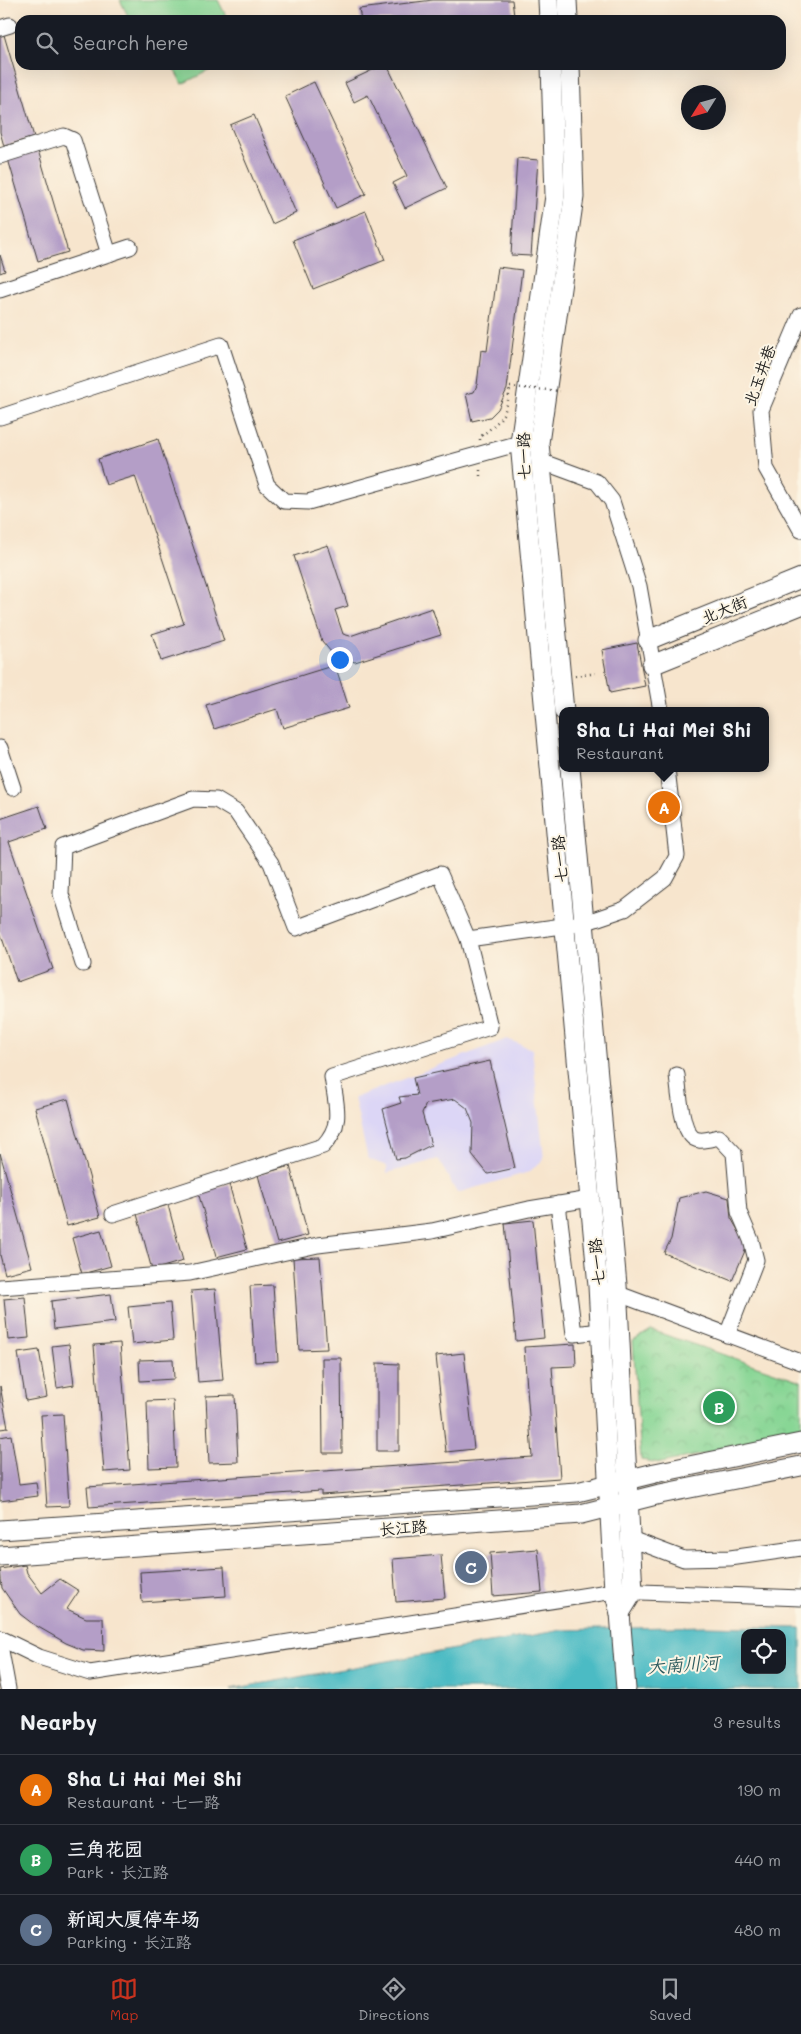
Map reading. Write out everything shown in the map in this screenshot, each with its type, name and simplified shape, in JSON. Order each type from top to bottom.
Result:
[{"type":"main road","points":[[548,0],[550,15]]},
{"type":"main road","points":[[567,0],[568,15]]},
{"type":"main road","name":"七一路","points":[[551,70],[555,196],[520,442],[598,1286],[610,1484],[614,1591],[620,1613],[626,1689]]},
{"type":"main road","name":"七一路","points":[[564,707],[539,443],[574,197],[570,70]]},
{"type":"main road","name":"北大街","points":[[648,640],[801,578]]},
{"type":"main road","name":"北大街","points":[[652,665],[801,604]]},
{"type":"main road","name":"七一路","points":[[570,772],[618,1293],[629,1479],[633,1592]]},
{"type":"main road","name":"长江路","points":[[0,1530],[577,1492],[629,1479],[801,1443]]},
{"type":"main road","name":"长江路","points":[[0,1556],[581,1514],[801,1466]]},
{"type":"main road","points":[[620,1613],[633,1592]]},
{"type":"street","points":[[0,156],[64,136],[73,140],[109,254]]},
{"type":"street","points":[[0,290],[130,247]]},
{"type":"street","name":"北玉井巷","points":[[801,315],[761,410],[766,468],[801,530]]},
{"type":"street","points":[[0,417],[221,345],[268,485],[284,500],[308,502],[520,442]]},
{"type":"street","points":[[540,461],[597,482],[612,501],[639,586],[660,707]]},
{"type":"street","points":[[0,748],[13,788]]},
{"type":"street","points":[[468,939],[584,923],[625,909],[665,878],[677,856],[667,772]]},
{"type":"street","points":[[83,964],[61,894],[63,847],[193,799],[205,798],[216,800],[236,812],[271,863],[296,928],[440,874],[468,939],[490,1027],[332,1077],[338,1114],[336,1126],[331,1137],[323,1146],[113,1214]]},
{"type":"street","points":[[677,1075],[685,1128],[692,1138],[699,1140],[719,1137],[734,1153],[739,1212],[751,1240],[756,1260],[727,1335]]},
{"type":"street","points":[[0,1286],[190,1273],[318,1246],[432,1231],[590,1199]]},
{"type":"street","points":[[558,1204],[574,1334],[601,1331]]},
{"type":"street","points":[[598,1286],[801,1362]]},
{"type":"street","points":[[631,1539],[684,1559],[730,1558],[801,1548]]},
{"type":"street","points":[[0,1638],[39,1657],[90,1673],[614,1591],[801,1598]]},
{"type":"street","points":[[0,1645],[8,1685]]},
{"type":"path","points":[[480,476],[480,437],[493,427],[508,409],[510,387],[560,391]]},
{"type":"path","points":[[561,678],[598,673]]},
{"type":"shaded area","points":[[507,1039],[532,1049],[544,1159],[529,1172],[457,1193],[438,1159],[387,1173],[387,1166],[368,1159],[354,1098]]},
{"type":"green space","points":[[120,0],[218,0],[226,15],[128,15]]},
{"type":"green space","points":[[175,70],[210,70],[182,84]]},
{"type":"green space","points":[[651,1330],[801,1381],[801,1433],[661,1463],[641,1460],[633,1341]]},
{"type":"water","name":"大南川河","points":[[704,1626],[801,1628],[801,1689],[231,1689],[562,1630]]},
{"type":"building","points":[[433,0],[512,0],[514,15],[360,15],[359,9]]},
{"type":"building","points":[[4,35],[34,137],[4,146],[0,132],[0,36]]},
{"type":"building","points":[[372,70],[389,70],[447,188],[405,208],[393,183],[407,176],[368,95],[354,102],[345,83]]},
{"type":"building","points":[[314,82],[366,194],[336,208],[285,96]]},
{"type":"building","points":[[254,115],[296,213],[272,224],[230,125]]},
{"type":"building","points":[[38,150],[68,252],[38,261],[8,159]]},
{"type":"building","points":[[517,158],[538,160],[531,256],[511,255]]},
{"type":"building","points":[[366,211],[385,260],[313,289],[293,240]]},
{"type":"building","points":[[0,255],[5,271],[0,273]]},
{"type":"building","points":[[498,267],[522,270],[507,389],[498,409],[490,417],[472,421],[466,394],[474,392],[477,385],[481,350],[487,351]]},
{"type":"building","points":[[158,439],[224,641],[161,661],[152,634],[184,624],[135,476],[106,485],[98,459]]},
{"type":"building","points":[[328,545],[348,606],[335,610],[343,634],[350,636],[432,608],[441,635],[355,662],[335,657],[322,641],[294,556]]},
{"type":"building","points":[[637,643],[645,686],[610,693],[602,650]]},
{"type":"building","points":[[335,665],[349,708],[283,728],[277,709],[214,729],[206,705]]},
{"type":"building","points":[[39,806],[47,829],[9,842],[53,969],[17,982],[0,932],[0,819]]},
{"type":"building","points":[[490,1061],[515,1168],[488,1174],[472,1154],[473,1123],[467,1108],[455,1099],[426,1104],[422,1113],[431,1145],[405,1158],[396,1159],[383,1109],[401,1103],[399,1097],[417,1095],[413,1078]]},
{"type":"building","points":[[68,1099],[100,1217],[67,1226],[35,1108]]},
{"type":"building","points":[[0,1153],[32,1267],[5,1274],[0,1255]]},
{"type":"building","points":[[290,1166],[308,1235],[277,1243],[258,1175]]},
{"type":"building","points":[[229,1184],[247,1249],[216,1257],[198,1192]]},
{"type":"building","points":[[706,1191],[729,1198],[731,1218],[747,1246],[732,1281],[664,1253],[671,1239],[679,1198]]},
{"type":"building","points":[[168,1205],[183,1261],[152,1270],[137,1214]]},
{"type":"building","points":[[533,1220],[544,1338],[516,1341],[505,1223]]},
{"type":"building","points":[[101,1230],[111,1266],[82,1274],[72,1238]]},
{"type":"building","points":[[320,1257],[327,1349],[299,1350],[293,1258]]},
{"type":"building","points":[[273,1285],[278,1361],[255,1362],[250,1286]]},
{"type":"building","points":[[215,1289],[223,1380],[198,1382],[191,1291]]},
{"type":"building","points":[[111,1294],[115,1322],[54,1329],[51,1301]]},
{"type":"building","points":[[25,1297],[29,1338],[8,1340],[4,1299]]},
{"type":"building","points":[[170,1303],[173,1340],[132,1344],[128,1307]]},
{"type":"building","points":[[120,1343],[130,1470],[104,1472],[94,1345]]},
{"type":"building","points":[[69,1344],[74,1385],[57,1388],[52,1346]]},
{"type":"building","points":[[575,1344],[576,1366],[552,1367],[560,1478],[321,1495],[321,1491],[89,1507],[87,1487],[532,1457],[524,1347]]},
{"type":"building","points":[[39,1350],[47,1397],[26,1401],[18,1353]]},
{"type":"building","points":[[464,1353],[474,1449],[446,1452],[436,1356]]},
{"type":"building","points":[[322,1358],[341,1358],[342,1453],[323,1453]]},
{"type":"building","points":[[173,1359],[174,1379],[140,1381],[139,1360]]},
{"type":"building","points":[[377,1363],[399,1364],[399,1451],[377,1451]]},
{"type":"building","points":[[0,1386],[8,1428],[0,1429]]},
{"type":"building","points":[[235,1395],[238,1462],[209,1463],[206,1396]]},
{"type":"building","points":[[173,1400],[176,1467],[149,1468],[147,1401]]},
{"type":"building","points":[[63,1414],[69,1506],[47,1507],[41,1415]]},
{"type":"building","points":[[11,1435],[19,1484],[36,1482],[38,1496],[0,1501],[0,1437]]},
{"type":"building","points":[[538,1549],[542,1592],[493,1596],[490,1553]]},
{"type":"building","points":[[441,1555],[445,1598],[396,1602],[393,1559]]},
{"type":"building","points":[[25,1565],[27,1573],[42,1593],[60,1579],[79,1591],[67,1609],[86,1618],[103,1618],[104,1651],[83,1650],[66,1643],[33,1624],[20,1614],[2,1588],[0,1569]]},
{"type":"building","points":[[224,1567],[226,1596],[142,1602],[140,1572]]},
{"type":"place","name":"Sha Li Hai Mei Shi","points":[[664,807]]},
{"type":"place","name":"三角花园","points":[[719,1407]]},
{"type":"place","name":"新闻大厦停车场","points":[[471,1567]]}]
